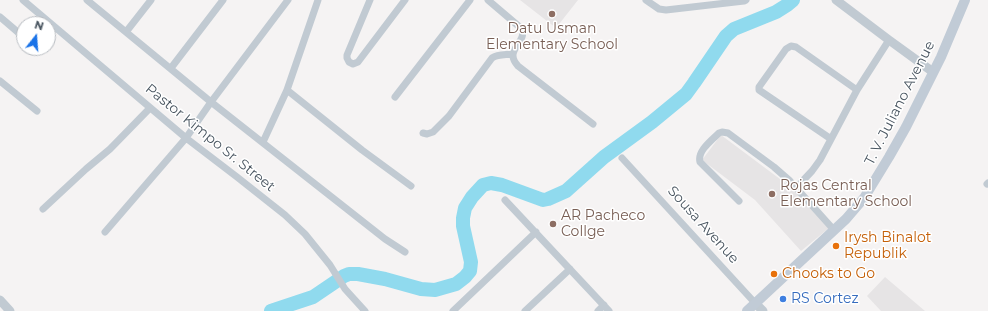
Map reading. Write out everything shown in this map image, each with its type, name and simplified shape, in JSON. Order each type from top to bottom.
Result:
[{"type":"main road","name":"T. V. Juliano Avenue","points":[[747,311],[856,209],[872,187],[906,127],[943,51],[965,0]]},
{"type":"street","name":"Pastor Kimpo Sr. Street","points":[[23,0],[186,138],[285,215],[305,234],[330,266],[345,289],[365,311]]},
{"type":"street","points":[[87,0],[211,102],[385,239],[405,252]]},
{"type":"street","points":[[126,32],[151,0]]},
{"type":"street","points":[[170,68],[223,0]]},
{"type":"street","points":[[105,232],[186,138],[211,102],[288,0]]},
{"type":"street","points":[[263,142],[287,90],[318,0]]},
{"type":"street","points":[[370,0],[347,55],[349,62],[353,64],[358,62],[405,0]]},
{"type":"street","points":[[395,97],[470,0]]},
{"type":"street","points":[[488,0],[522,29],[523,35],[512,54],[514,62],[593,124]]},
{"type":"street","points":[[646,0],[659,10],[744,0]]},
{"type":"street","points":[[836,0],[933,72]]},
{"type":"street","points":[[0,17],[16,31]]},
{"type":"street","points":[[796,188],[820,160],[857,90],[889,40]]},
{"type":"street","points":[[831,140],[759,90],[759,87],[786,49],[791,46],[796,47],[857,90]]},
{"type":"street","points":[[423,133],[427,134],[433,132],[449,116],[492,58],[496,55],[512,54]]},
{"type":"street","points":[[0,81],[37,111]]},
{"type":"street","points":[[287,90],[362,150],[411,186]]},
{"type":"street","points":[[43,209],[110,149],[150,108]]},
{"type":"street","points":[[739,202],[700,162],[699,159],[702,151],[719,133],[722,132],[728,133],[774,166],[834,230]]},
{"type":"street","name":"Sousa Avenue","points":[[622,158],[763,311]]},
{"type":"street","points":[[504,200],[536,232],[606,308],[598,311]]},
{"type":"street","points":[[453,311],[536,232]]},
{"type":"street","points":[[525,311],[570,269]]},
{"type":"street","points":[[0,300],[10,311]]},
{"type":"shaded area","name":"Datu Usman Elementary School","points":[[520,0],[578,0],[556,28]]},
{"type":"shaded area","name":"Rojas Central Elementary School","points":[[721,135],[792,188],[829,228],[801,251],[755,200],[702,160]]},
{"type":"shaded area","points":[[885,277],[925,311],[881,311],[867,296]]},
{"type":"waterway","points":[[271,311],[313,297],[349,274],[358,274],[385,279],[421,289],[435,290],[456,284],[470,271],[471,262],[463,226],[465,208],[472,197],[483,185],[491,183],[502,185],[543,200],[566,191],[604,157],[652,122],[686,94],[726,36],[734,29],[776,12],[793,0]]},
{"type":"place","name":"Datu Usman Elementary School","points":[[552,14]]},
{"type":"place","name":"Rojas Central Elementary School","points":[[772,194]]},
{"type":"place","name":"AR Pacheco Collge","points":[[553,224]]},
{"type":"place","name":"Irysh Binalot Republik","points":[[836,246]]},
{"type":"place","name":"Chooks to Go","points":[[774,274]]},
{"type":"place","name":"RS Cortez","points":[[783,299]]}]
